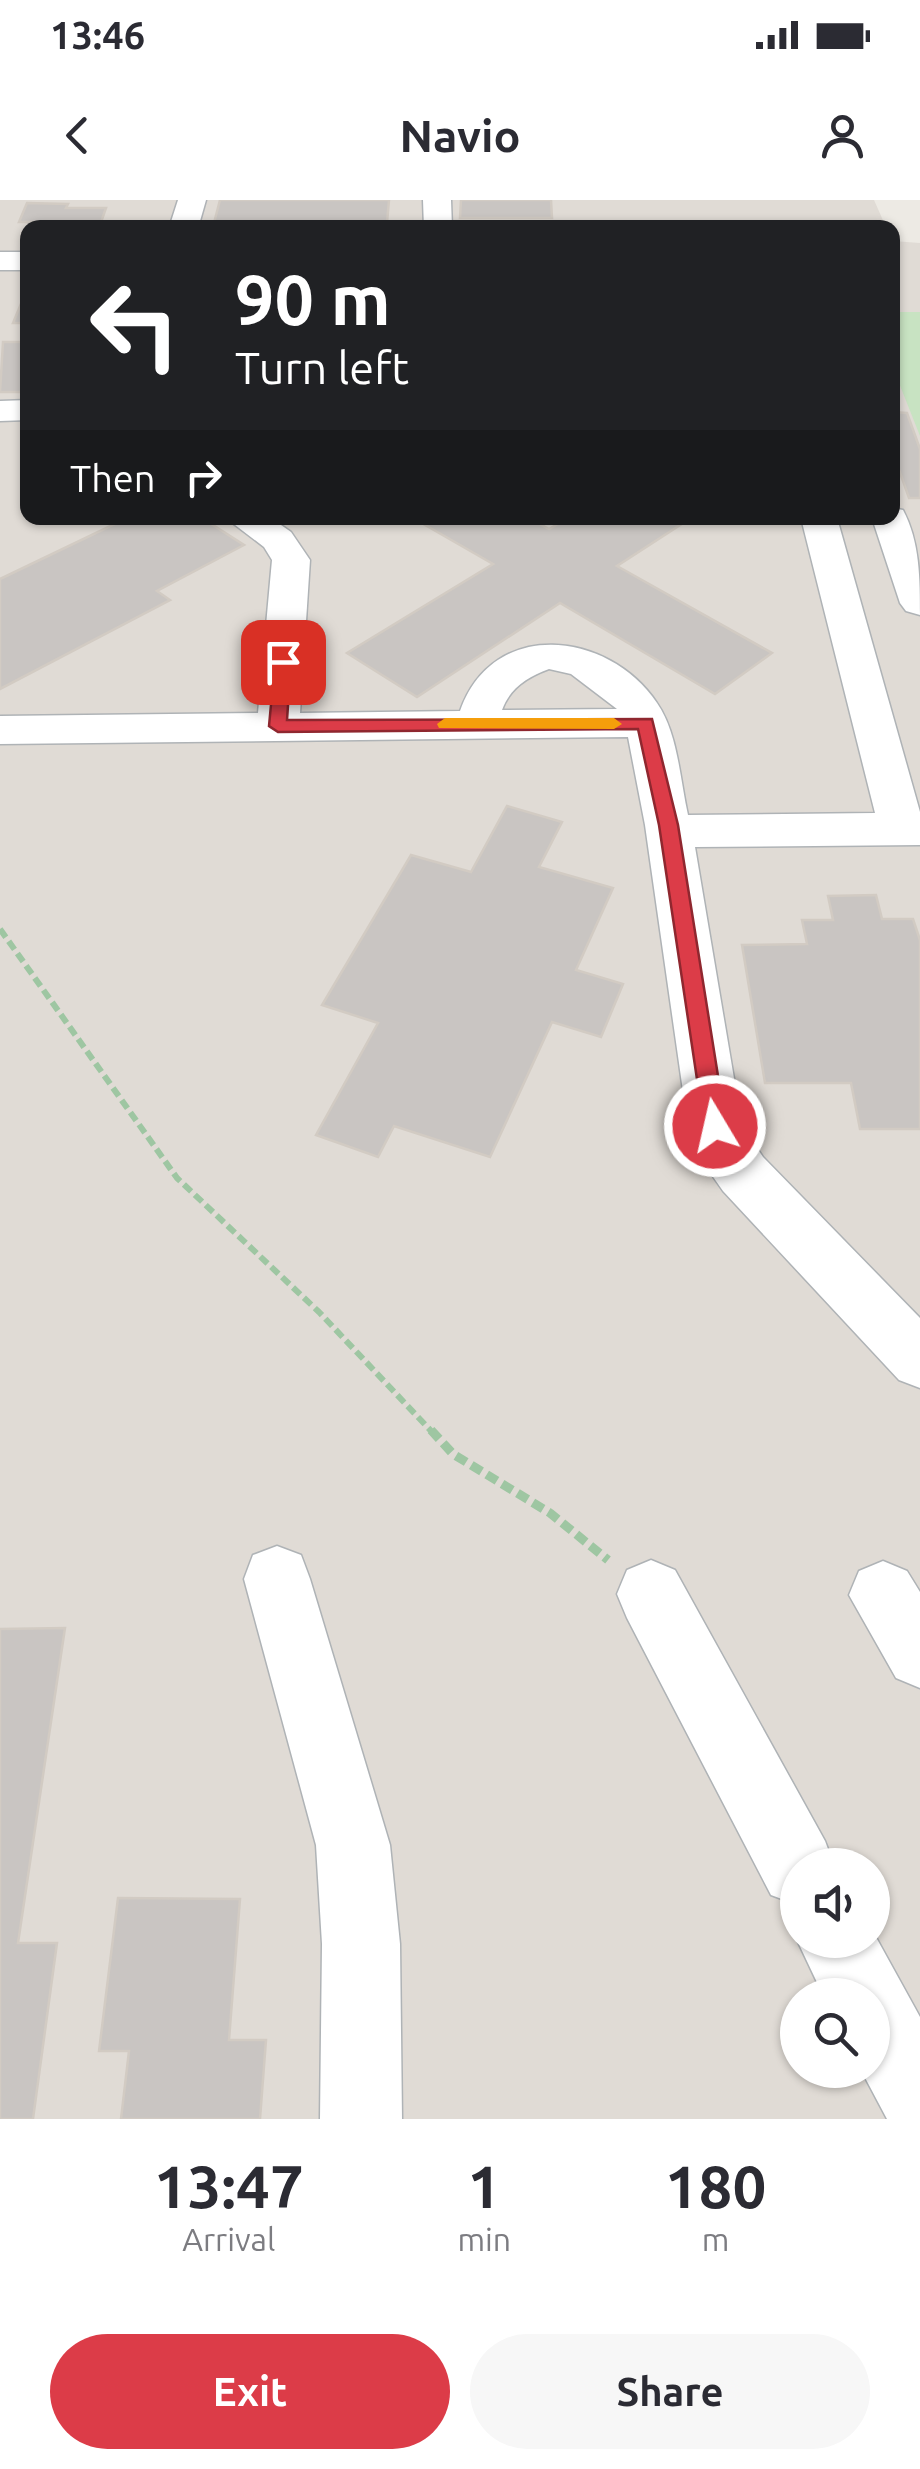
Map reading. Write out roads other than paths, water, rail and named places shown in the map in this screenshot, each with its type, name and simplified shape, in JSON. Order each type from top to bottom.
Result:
[{"type":"lane","points":[[257,525],[286,547],[291,560],[278,726]]},
{"type":"lane","points":[[669,832],[911,829],[821,525]]},
{"type":"lane","points":[[892,525],[920,602]]},
{"type":"lane","points":[[480,724],[481,703],[499,681],[520,666],[563,656],[624,690],[645,714],[669,832],[715,1126],[728,1155],[920,1360]]},
{"type":"lane","points":[[0,730],[646,724]]},
{"type":"lane","points":[[276,1579],[353,1845],[362,1944],[361,2119]]},
{"type":"lane","points":[[652,1594],[787,1848]]},
{"type":"lane","points":[[884,1595],[920,1654]]},
{"type":"lane","points":[[890,2042],[920,2098]]}]
